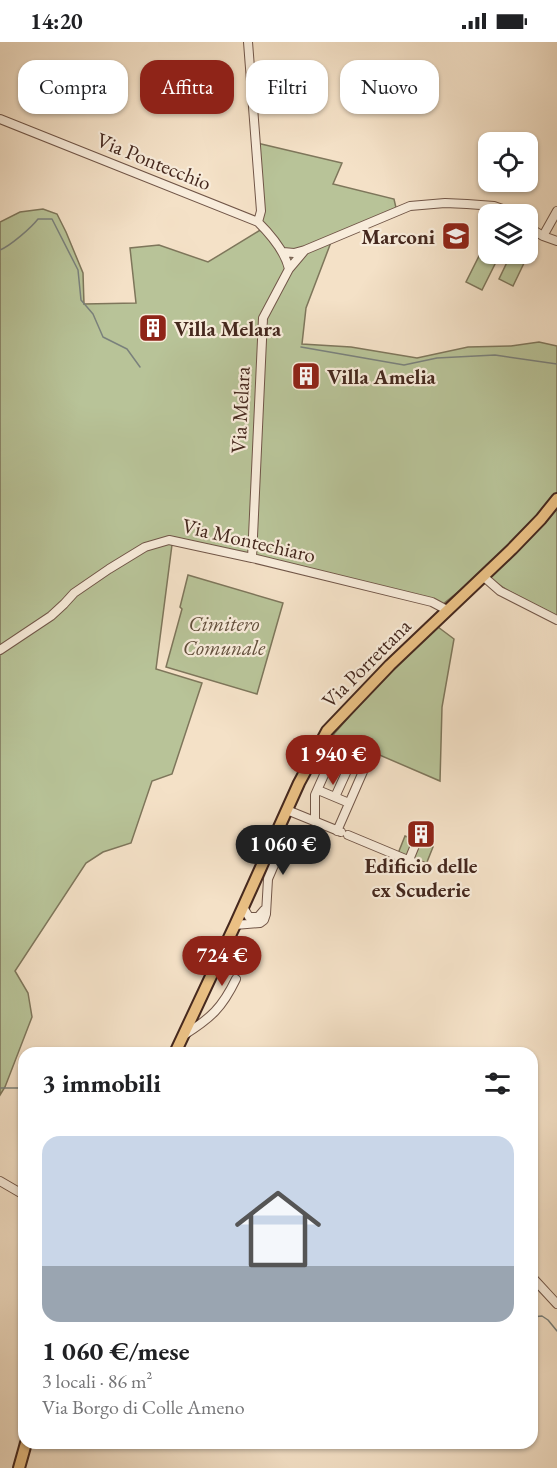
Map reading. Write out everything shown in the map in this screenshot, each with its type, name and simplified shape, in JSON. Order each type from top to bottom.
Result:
[{"type":"main road","name":"Via Porrettana","points":[[178,1047],[242,916],[299,783],[327,731],[390,664],[534,527],[557,499]]},
{"type":"main road","points":[[20,1468],[25,1449]]},
{"type":"street","points":[[248,42],[261,211],[258,222]]},
{"type":"street","name":"Via Pontecchio","points":[[0,119],[258,222],[283,252]]},
{"type":"street","points":[[289,270],[283,252],[294,253],[305,250],[410,207],[445,203],[478,205]]},
{"type":"street","points":[[543,236],[557,211]]},
{"type":"street","points":[[538,233],[557,241]]},
{"type":"street","name":"Via Melara","points":[[252,558],[262,318],[289,270],[305,250]]},
{"type":"street","name":"Via Montechiaro","points":[[0,650],[51,616],[74,593],[110,568],[145,547],[169,540],[432,602],[447,610]]},
{"type":"street","points":[[484,577],[500,591],[557,620]]},
{"type":"street","points":[[315,822],[315,795],[336,748],[367,763],[349,803],[342,833]]},
{"type":"street","points":[[335,798],[350,764]]},
{"type":"street","points":[[318,790],[349,803]]},
{"type":"street","points":[[287,810],[427,868]]},
{"type":"street","points":[[242,916],[260,923],[264,920],[268,879],[284,842],[290,838]]},
{"type":"street","points":[[409,860],[418,838]]},
{"type":"street","points":[[242,916],[258,917],[263,913],[267,903]]},
{"type":"street","points":[[183,1036],[212,1015],[236,979]]},
{"type":"street","points":[[0,1181],[18,1192]]},
{"type":"street","points":[[538,1283],[557,1304]]},
{"type":"green space","points":[[257,143],[342,163],[333,184],[394,199],[397,212],[333,237],[306,308],[302,344],[351,347],[417,358],[468,347],[511,346],[539,342],[557,346],[557,616],[507,590],[482,573],[443,604],[173,537],[156,669],[202,683],[172,774],[152,781],[131,843],[103,852],[86,863],[15,971],[28,993],[32,1017],[0,1095],[0,222],[20,212],[43,209],[57,214],[83,273],[84,304],[136,303],[130,248],[159,245],[208,262],[262,229]]},
{"type":"green space","points":[[478,258],[478,264],[495,264],[482,290],[466,282]]},
{"type":"green space","points":[[506,264],[524,264],[513,286],[499,279]]},
{"type":"green space","name":"Cimitero Comunale","points":[[188,575],[283,603],[257,694],[166,667],[182,609],[180,607]]},
{"type":"green space","points":[[438,627],[454,639],[442,707],[440,781],[333,735],[393,667]]},
{"type":"green space","points":[[405,836],[433,847],[423,872],[395,861]]},
{"type":"waterway","points":[[0,250],[9,245],[38,219],[52,219],[78,270],[81,300],[93,314],[103,337],[127,349],[140,367]]},
{"type":"waterway","points":[[301,347],[404,365],[437,358],[495,355],[557,364]]},
{"type":"waterway","points":[[0,1088],[18,1088]]},
{"type":"waterway","points":[[538,1316],[548,1320],[557,1331]]},
{"type":"place","name":"Marconi","points":[[456,236]]},
{"type":"place","name":"Villa Melara","points":[[153,328]]},
{"type":"place","name":"Villa Amelia","points":[[306,376]]},
{"type":"place","name":"Edificio delle ex Scuderie","points":[[421,834]]}]
